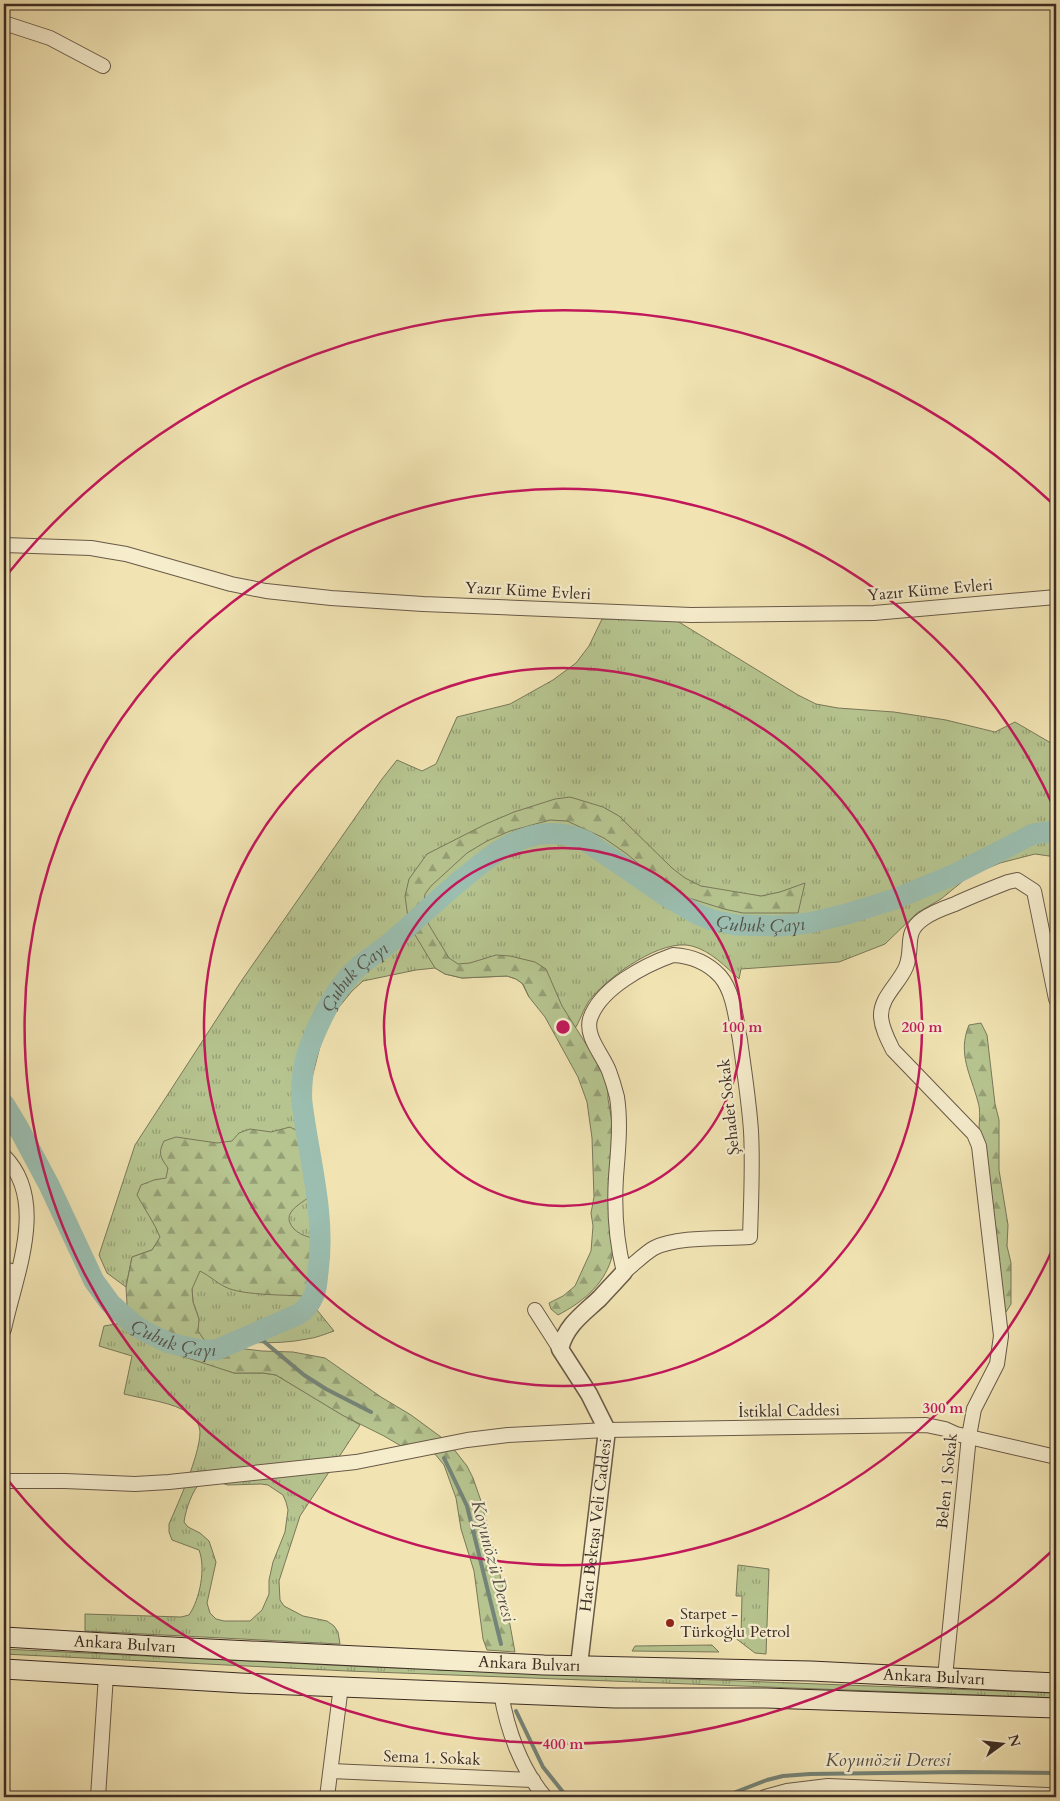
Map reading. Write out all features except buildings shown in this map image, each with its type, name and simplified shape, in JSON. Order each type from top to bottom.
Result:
[{"type":"main road","name":"Ankara Bulvarı","points":[[4,1637],[228,1650],[579,1665],[811,1671],[1056,1683]]},
{"type":"main road","name":"Ankara Bulvarı","points":[[4,1669],[240,1683],[615,1698],[766,1698],[1056,1708]]},
{"type":"street","points":[[4,23],[50,38],[103,66]]},
{"type":"street","name":"Yazır Küme Evleri","points":[[4,545],[91,548],[135,557],[231,584],[266,591],[331,598],[423,604],[691,615],[874,613],[1056,598]]},
{"type":"street","name":"Belen 1 Sokak","points":[[945,1677],[969,1436],[974,1409],[997,1364],[1001,1336],[979,1146],[974,1134],[893,1050],[886,1037],[881,1017],[884,999],[901,977],[906,966],[910,951],[910,936],[915,926],[924,918],[1008,882],[1017,880],[1034,891],[1056,999]]},
{"type":"street","name":"Şehadet Sokak","points":[[673,955],[694,958],[707,964],[721,977],[729,992],[736,1016],[746,1082],[752,1156],[750,1237],[690,1240],[653,1248],[624,1272],[617,1243],[617,1097],[610,1072],[592,1039],[589,1027],[591,1018],[603,998],[613,988],[646,967],[673,955]]},
{"type":"street","points":[[4,1156],[19,1176],[25,1196],[27,1218],[23,1251],[4,1329]]},
{"type":"street","points":[[4,1269],[18,1273]]},
{"type":"street","points":[[560,1349],[563,1338],[573,1322],[624,1272]]},
{"type":"street","points":[[534,1310],[560,1349]]},
{"type":"street","name":"Hacı Bektaşı Veli Caddesi","points":[[560,1349],[589,1394],[607,1430],[579,1665]]},
{"type":"street","name":"İstiklal Caddesi","points":[[4,1481],[65,1480],[134,1484],[169,1482],[356,1462],[467,1440],[508,1435],[607,1430],[926,1425],[956,1434],[1056,1457]]},
{"type":"street","points":[[98,1797],[106,1675]]},
{"type":"street","points":[[328,1797],[340,1686]]},
{"type":"street","points":[[502,1693],[513,1740],[533,1780],[546,1797]]},
{"type":"street","name":"Sema 1. Sokak","points":[[331,1771],[533,1780]]},
{"type":"street","points":[[768,1797],[787,1791],[828,1786],[865,1792],[1051,1793]]},
{"type":"green space","points":[[602,619],[674,619],[798,695],[816,704],[838,708],[894,712],[946,720],[995,732],[1015,722],[1056,746],[1056,857],[1035,854],[1000,863],[969,876],[941,899],[917,913],[885,944],[839,962],[741,969],[739,979],[718,960],[699,948],[680,945],[666,947],[638,960],[611,979],[590,1000],[576,1027],[529,997],[522,983],[507,976],[462,978],[445,974],[435,968],[363,981],[352,991],[326,1023],[307,1097],[323,1206],[327,1248],[325,1278],[317,1310],[334,1331],[317,1337],[282,1342],[205,1341],[197,1331],[199,1319],[193,1302],[192,1289],[160,1238],[152,1250],[132,1257],[126,1287],[107,1273],[99,1255],[135,1145],[242,980],[397,760],[422,771],[436,764],[457,717],[510,704],[553,680],[576,663],[589,646]]},
{"type":"green space","points":[[570,797],[603,807],[619,816],[672,868],[685,878],[701,886],[761,896],[780,892],[805,883],[798,913],[743,913],[724,909],[689,898],[674,891],[604,838],[567,821],[550,820],[510,831],[487,841],[467,853],[431,886],[425,894],[423,909],[429,925],[449,958],[458,964],[470,963],[496,955],[535,962],[546,969],[562,1006],[600,1066],[608,1086],[612,1122],[611,1172],[608,1179],[613,1216],[611,1260],[597,1286],[575,1305],[558,1315],[551,1309],[549,1303],[563,1296],[575,1286],[591,1251],[593,1226],[591,1213],[594,1197],[592,1138],[587,1102],[578,1077],[545,1017],[529,997],[523,984],[507,976],[462,978],[445,974],[435,968],[409,925],[405,896],[409,879],[427,854],[514,812],[555,799]]},
{"type":"green space","points":[[981,1023],[987,1035],[995,1104],[999,1120],[999,1170],[1008,1225],[1007,1246],[1011,1263],[1011,1304],[1006,1312],[995,1309],[979,1130],[979,1109],[966,1064],[964,1045],[969,1025]]},
{"type":"green space","points":[[290,1127],[298,1131],[302,1136],[319,1182],[316,1191],[289,1215],[289,1222],[297,1232],[317,1239],[326,1239],[327,1248],[322,1255],[311,1262],[312,1289],[304,1296],[237,1291],[226,1287],[200,1271],[192,1289],[193,1302],[199,1319],[198,1331],[205,1341],[237,1348],[293,1352],[325,1358],[381,1397],[411,1415],[449,1443],[467,1466],[481,1501],[503,1587],[515,1652],[487,1650],[483,1639],[474,1571],[461,1529],[456,1498],[444,1465],[435,1454],[427,1450],[401,1446],[342,1415],[276,1375],[234,1373],[166,1351],[147,1340],[128,1322],[126,1287],[132,1257],[152,1250],[160,1237],[137,1195],[141,1185],[166,1178],[168,1168],[161,1152],[164,1141],[176,1137],[217,1143],[232,1141],[239,1133],[250,1129],[271,1132]]},
{"type":"green space","points":[[128,1322],[147,1340],[234,1373],[276,1375],[360,1425],[300,1516],[279,1581],[280,1600],[284,1606],[303,1616],[327,1621],[338,1632],[340,1644],[85,1631],[85,1614],[181,1617],[189,1615],[199,1592],[202,1574],[199,1550],[172,1540],[169,1532],[169,1524],[188,1479],[199,1443],[200,1433],[198,1425],[192,1416],[176,1407],[124,1394],[132,1356],[99,1346],[104,1326]],"holes":[[[201,1481],[218,1482],[228,1485],[268,1485],[283,1495],[288,1510],[285,1532],[273,1562],[269,1580],[269,1594],[262,1610],[250,1621],[224,1621],[216,1619],[210,1613],[207,1603],[216,1562],[209,1541],[200,1533],[188,1527],[184,1522],[190,1500]]]},
{"type":"green space","points":[[738,1565],[769,1569],[766,1654],[755,1653],[734,1637],[741,1636],[742,1596],[736,1596]]},
{"type":"green space","points":[[712,1645],[719,1652],[632,1651],[635,1646]]},
{"type":"green space","points":[[4,1649],[371,1667],[1056,1693],[1056,1698],[348,1671],[4,1654]]},
{"type":"waterway","name":"Çubuk Çayı","points":[[4,1104],[49,1185],[94,1281],[110,1303],[142,1330],[169,1343],[200,1350],[216,1350],[299,1314],[312,1300],[315,1291],[320,1251],[320,1229],[316,1187],[302,1103],[302,1088],[308,1050],[332,1000],[356,969],[391,942],[474,869],[503,848],[535,835],[557,834],[572,836],[586,841],[669,898],[697,914],[712,920],[736,925],[780,926],[809,923],[847,914],[895,899],[953,875],[1033,834],[1056,831]]},
{"type":"waterway","name":"Koyunözü Deresi","points":[[255,1334],[304,1375],[326,1389],[371,1412]]},
{"type":"waterway","name":"Koyunözü Deresi","points":[[444,1458],[467,1506],[501,1644]]},
{"type":"waterway","name":"Koyunözü Deresi","points":[[516,1711],[543,1767],[567,1797]]},
{"type":"waterway","name":"Koyunözü Deresi","points":[[723,1797],[767,1780],[783,1776],[810,1774],[1056,1773]]},
{"type":"place","name":"Starpet - Türkoğlu Petrol","points":[[670,1623]]}]
